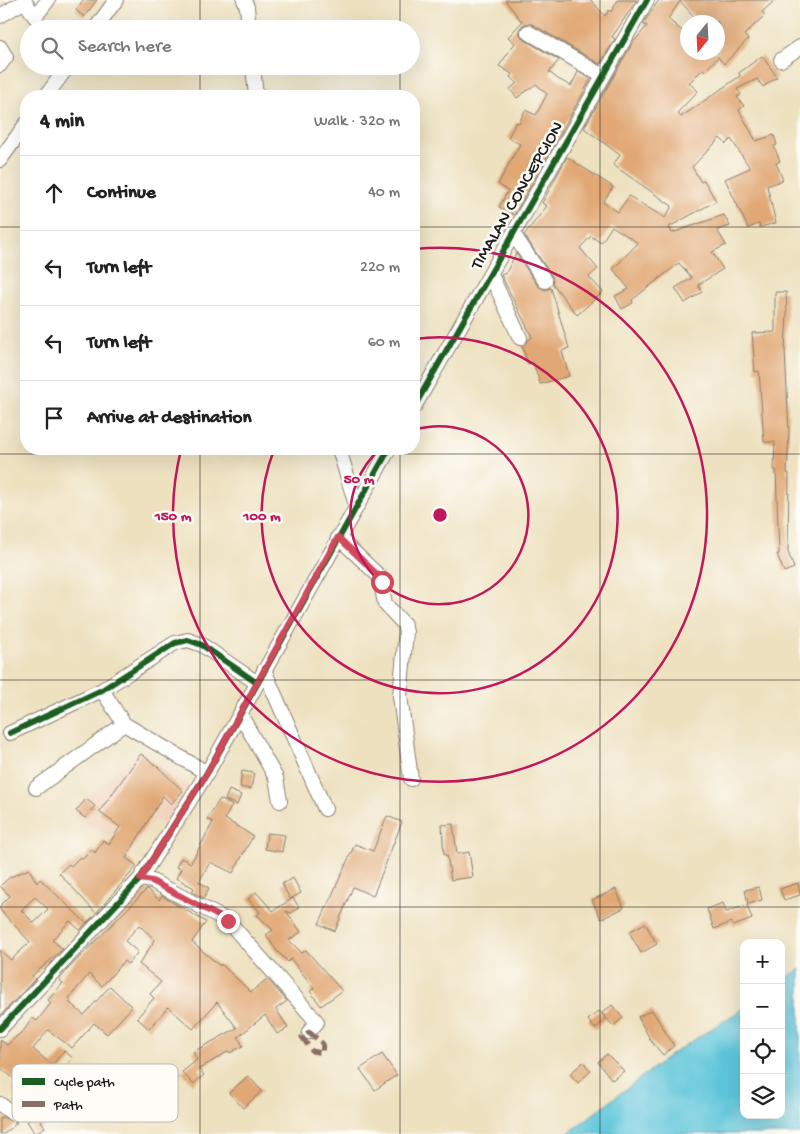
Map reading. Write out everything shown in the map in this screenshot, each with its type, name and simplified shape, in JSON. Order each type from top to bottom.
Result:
[{"type":"street","points":[[0,16],[24,1],[35,17],[48,0]]},
{"type":"street","points":[[102,20],[116,0]]},
{"type":"street","points":[[244,0],[247,7],[248,20]]},
{"type":"street","name":"TIMALAN CONCEPCION","points":[[420,397],[647,0]]},
{"type":"street","points":[[528,32],[604,76]]},
{"type":"street","points":[[0,47],[6,57],[0,65]]},
{"type":"street","points":[[781,60],[800,47]]},
{"type":"street","points":[[50,90],[61,75]]},
{"type":"street","points":[[254,75],[255,90]]},
{"type":"street","points":[[0,160],[20,132]]},
{"type":"street","points":[[514,235],[545,281]]},
{"type":"street","points":[[491,275],[520,338]]},
{"type":"street","points":[[341,455],[356,505]]},
{"type":"street","points":[[0,1029],[140,879],[207,773],[385,455]]},
{"type":"street","points":[[338,537],[380,577],[385,604],[404,624],[406,632],[400,696],[411,779]]},
{"type":"street","points":[[10,733],[102,690],[175,643],[188,640],[202,645],[260,677],[325,809]]},
{"type":"street","points":[[102,690],[124,724],[207,773]]},
{"type":"street","points":[[240,714],[276,778],[280,801]]},
{"type":"street","points":[[36,788],[124,724]]},
{"type":"street","points":[[140,879],[152,881],[228,921],[317,1022],[308,1032]]},
{"type":"street","points":[[0,1104],[12,1113]]},
{"type":"shaded area","points":[[140,751],[191,788],[164,825],[154,820],[134,850],[67,814]]},
{"type":"water","points":[[800,969],[800,1134],[567,1134],[672,1054],[740,1011],[740,1119],[785,1119],[785,979]]},
{"type":"building","points":[[83,0],[97,0],[84,17],[76,10]]},
{"type":"building","points":[[505,0],[591,0],[605,16],[609,10],[611,12],[618,0],[637,0],[612,37],[615,39],[600,64],[532,24],[524,24],[520,28],[519,32],[523,39],[559,60],[549,72],[558,79],[571,86],[578,72],[591,79],[514,215],[499,207],[508,191],[498,184],[520,144],[508,138],[516,122],[519,123],[525,110],[536,115],[547,94],[536,84],[517,98],[510,89],[517,83],[510,77],[512,74],[499,66],[515,43],[508,37],[522,22]]},
{"type":"building","points":[[659,0],[775,0],[762,12],[765,15],[744,35],[748,39],[724,64],[721,60],[725,60],[725,15],[693,15],[680,1],[668,19],[680,29],[680,60],[715,60],[705,71],[703,69],[689,83],[698,91],[677,113],[681,117],[740,76],[739,73],[762,56],[777,77],[763,87],[757,79],[737,89],[741,94],[737,97],[744,106],[739,110],[756,141],[774,135],[777,145],[774,146],[780,161],[776,163],[783,180],[767,186],[776,223],[760,227],[759,224],[748,228],[725,179],[750,168],[731,139],[726,144],[720,138],[692,167],[701,182],[704,180],[716,201],[669,227],[672,233],[724,215],[730,226],[717,230],[726,245],[712,252],[723,269],[698,285],[702,292],[685,303],[675,288],[692,278],[679,263],[632,300],[633,303],[622,309],[615,296],[629,289],[613,269],[638,243],[612,226],[601,243],[591,236],[580,248],[598,269],[589,277],[603,292],[577,315],[553,284],[552,276],[524,235],[547,206],[542,203],[567,157],[613,187],[603,202],[618,212],[629,196],[665,218],[672,206],[613,165],[620,155],[584,128],[632,44],[647,26],[643,24]]},
{"type":"building","points":[[516,253],[538,286],[545,290],[551,288],[569,348],[562,351],[569,376],[540,384],[533,362],[528,364],[522,346],[532,337],[501,275],[506,273]]},
{"type":"building","points":[[775,292],[786,292],[787,314],[785,350],[789,433],[787,473],[789,473],[788,552],[794,568],[784,572],[777,554],[779,554],[776,470],[774,470],[775,442],[764,442],[759,371],[755,372],[752,333],[775,332]]},
{"type":"building","points":[[141,754],[157,766],[183,791],[171,804],[163,796],[126,858],[137,866],[96,913],[59,873],[69,864],[71,866],[80,857],[83,859],[92,849],[95,853],[103,840],[109,844],[120,827],[99,812]]},
{"type":"building","points":[[242,771],[254,773],[251,789],[240,787]]},
{"type":"building","points":[[229,790],[241,795],[237,805],[225,800]]},
{"type":"building","points":[[86,799],[95,806],[85,818],[76,811]]},
{"type":"building","points":[[220,799],[232,805],[225,819],[253,836],[233,873],[210,862],[199,882],[209,888],[204,898],[192,892],[194,888],[176,878],[181,869],[176,867],[181,858],[191,863],[213,822],[207,819]]},
{"type":"building","points":[[387,816],[402,822],[373,896],[353,887],[335,931],[319,924],[355,844],[373,851]]},
{"type":"building","points":[[453,824],[457,854],[469,852],[473,877],[451,880],[447,855],[444,855],[442,825]]},
{"type":"building","points":[[267,833],[285,835],[282,852],[265,849]]},
{"type":"building","points":[[29,869],[37,883],[40,879],[86,923],[93,917],[80,930],[70,921],[52,940],[63,949],[32,976],[35,979],[0,1016],[0,950],[11,960],[30,942],[0,910],[0,906],[10,896],[0,886],[10,877]],"holes":[[[35,897],[48,909],[34,923],[21,910]]]},
{"type":"building","points":[[293,878],[301,893],[290,899],[282,884]]},
{"type":"building","points":[[798,883],[800,895],[784,900],[780,889]]},
{"type":"building","points":[[759,887],[762,900],[748,904],[745,890]]},
{"type":"building","points":[[147,889],[159,900],[162,896],[206,922],[192,942],[220,966],[221,964],[251,992],[267,979],[287,1001],[276,1009],[288,1028],[277,1034],[265,1015],[238,1037],[243,1046],[230,1053],[229,1051],[199,1069],[204,1075],[193,1084],[182,1072],[197,1060],[193,1052],[237,1028],[217,1002],[193,1029],[168,1007],[149,1029],[137,1018],[154,998],[150,994],[161,982],[139,964],[155,940],[139,925],[125,941],[138,952],[128,964],[124,961],[102,986],[89,974],[69,998],[71,1000],[69,1002],[84,1015],[110,986],[132,1007],[107,1034],[94,1023],[72,1048],[48,1030],[33,1049],[51,1064],[12,1064],[12,1077],[0,1067],[0,1040],[7,1045],[25,1029],[32,1018],[37,1021],[51,1003],[48,1000],[63,983],[59,980]]},
{"type":"building","points":[[616,889],[624,908],[601,919],[592,900]]},
{"type":"building","points":[[256,892],[273,911],[293,898],[299,907],[291,913],[286,911],[301,932],[289,940],[302,953],[306,950],[342,991],[321,1006],[310,991],[314,988],[291,959],[288,962],[276,950],[266,935],[273,930],[257,915],[260,912],[248,899]]},
{"type":"building","points":[[723,903],[726,912],[747,905],[752,919],[733,926],[732,922],[714,929],[707,909]]},
{"type":"building","points":[[645,923],[657,944],[641,953],[629,932]]},
{"type":"building","points":[[612,1005],[623,1018],[613,1026],[602,1013]]},
{"type":"building","points":[[652,1010],[674,1046],[663,1055],[651,1041],[638,1017]]},
{"type":"building","points":[[599,1011],[606,1019],[595,1029],[588,1020]]},
{"type":"building","points":[[64,1051],[73,1058],[68,1064],[53,1064]]},
{"type":"building","points":[[382,1054],[397,1075],[375,1090],[360,1069]]},
{"type":"building","points":[[607,1054],[624,1071],[612,1080],[598,1062]]},
{"type":"building","points":[[583,1062],[591,1071],[578,1083],[570,1074]]},
{"type":"building","points":[[248,1076],[262,1091],[243,1108],[229,1093]]},
{"type":"building","points":[[2,1117],[17,1123],[4,1134],[0,1134],[0,1119]]},
{"type":"building","points":[[28,1122],[42,1122],[45,1127],[35,1134]]},
{"type":"marked path","points":[[309,1032],[323,1044],[322,1053],[312,1051],[302,1037],[309,1032]]},
{"type":"cycle path","points":[[420,397],[647,0]]},
{"type":"cycle path","points":[[0,1029],[140,879],[207,773],[386,455]]},
{"type":"cycle path","points":[[10,733],[102,690],[175,643],[188,640],[202,645],[257,683]]},
{"type":"route","points":[[228,921],[152,881],[140,879],[150,860],[207,773],[338,537],[380,577],[382,582]]}]
